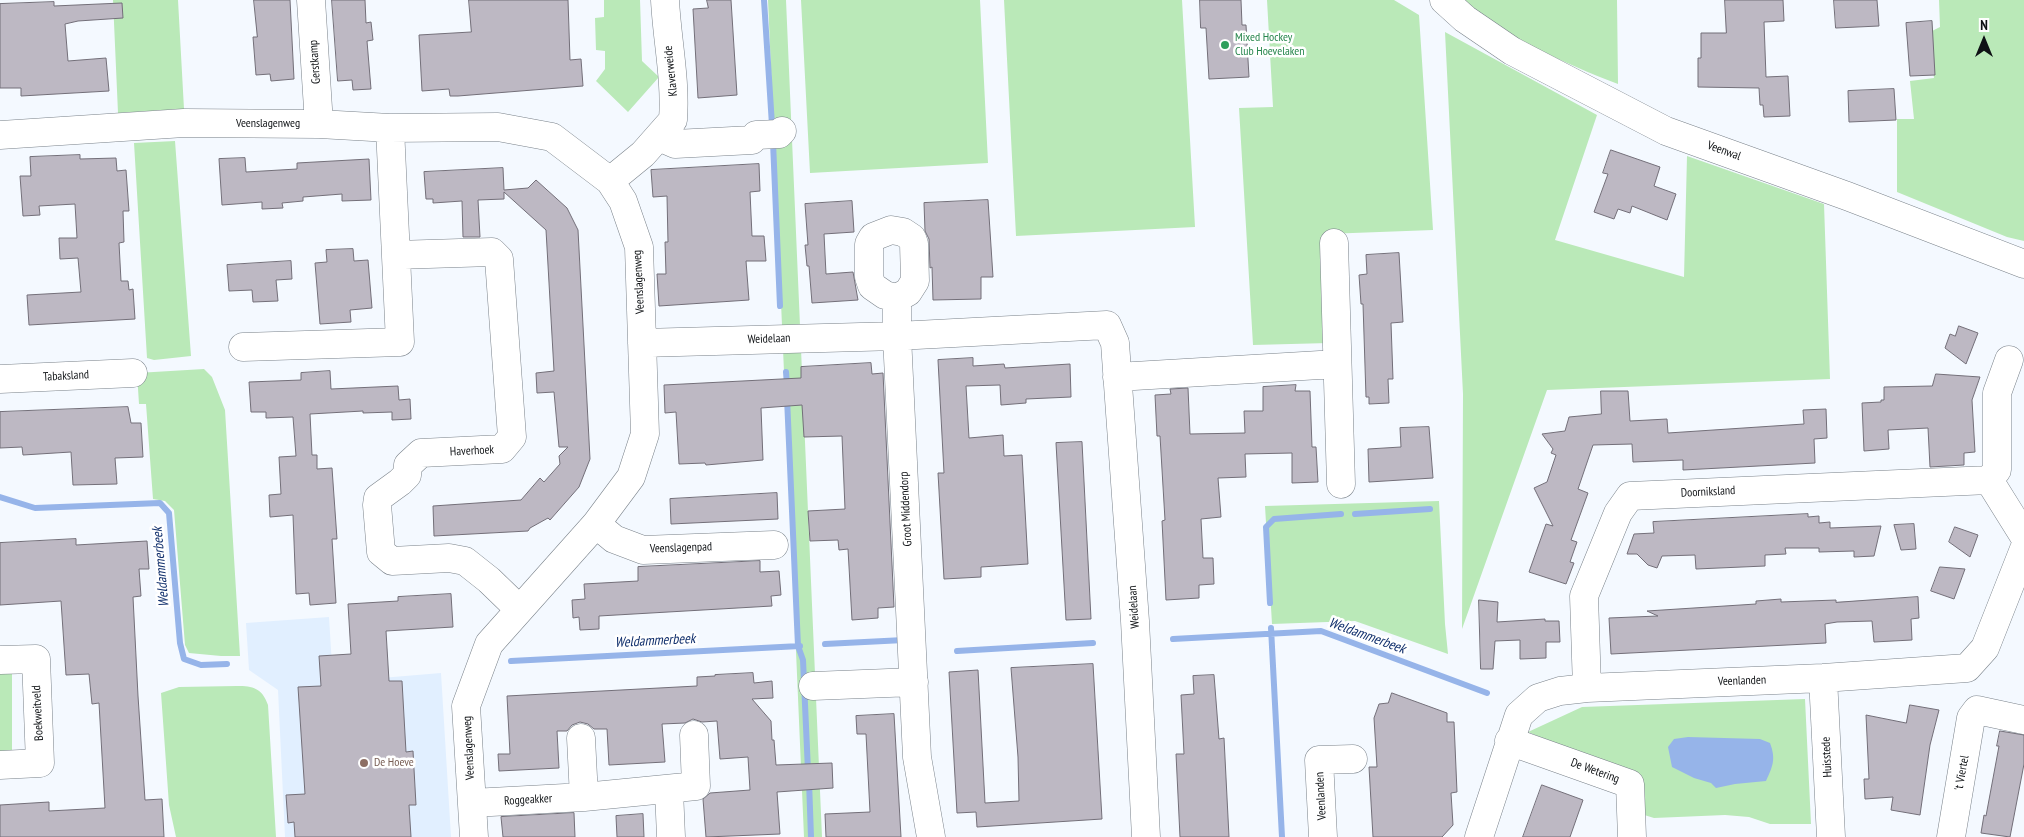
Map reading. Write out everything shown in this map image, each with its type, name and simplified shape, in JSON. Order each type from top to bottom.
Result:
[{"type":"street","name":"Gerstkamp","points":[[311,0],[319,124]]},
{"type":"street","name":"Klaverweide","points":[[610,181],[643,154],[673,120],[673,81],[666,32],[665,0]]},
{"type":"street","name":"Veenwal","points":[[1444,0],[1465,19],[1512,51],[1666,131],[1847,196],[2024,264]]},
{"type":"street","name":"Veenslagenweg","points":[[0,135],[184,123],[319,124],[390,128],[498,127],[552,137],[610,181],[623,202],[639,247],[645,434],[631,477],[596,524],[489,644],[466,706],[474,837]]},
{"type":"street","points":[[243,347],[400,342],[390,128]]},
{"type":"street","points":[[659,137],[675,144],[681,144],[752,140],[756,136],[779,134],[782,132]]},
{"type":"street","points":[[1334,243],[1341,484]]},
{"type":"street","name":"Haverhoek","points":[[396,255],[492,252],[499,259],[512,437],[502,449],[421,453],[408,465],[407,475],[378,498],[381,552],[392,561],[449,558],[465,562],[489,580],[519,609]]},
{"type":"street","points":[[897,336],[898,298]]},
{"type":"street","name":"Weidelaan","points":[[642,343],[897,336],[1106,325],[1115,343],[1135,621],[1146,837]]},
{"type":"street","name":"Groot Middendorp","points":[[897,336],[917,756],[931,837]]},
{"type":"street","points":[[2009,360],[1997,393],[1997,470],[1989,480],[2024,536]]},
{"type":"street","points":[[1117,377],[1337,364]]},
{"type":"street","name":"Tabaksland","points":[[0,380],[132,373]]},
{"type":"street","name":"Doorniksland","points":[[1587,688],[1584,596],[1618,513],[1630,496],[1989,480]]},
{"type":"street","name":"Veenslagenpad","points":[[596,524],[614,539],[643,550],[774,545]]},
{"type":"street","points":[[2024,548],[1985,648],[1967,668],[1970,695],[1977,710],[2024,720]]},
{"type":"street","name":"Boekweitveld","points":[[0,660],[36,659],[40,763],[0,765]]},
{"type":"street","name":"Veenlanden","points":[[1479,837],[1519,715],[1538,698],[1560,690],[1823,678],[1967,668]]},
{"type":"street","name":"Huisstede","points":[[1823,678],[1831,837]]},
{"type":"street","points":[[812,686],[914,682]]},
{"type":"street","name":"'t Viertel","points":[[1951,837],[1971,718],[1977,710]]},
{"type":"street","name":"Roggeakker","points":[[472,803],[584,797],[696,786],[694,735]]},
{"type":"street","points":[[580,738],[584,797]]},
{"type":"street","name":"De Wetering","points":[[1510,741],[1630,784],[1632,837]]},
{"type":"street","name":"Veenlanden","points":[[1323,837],[1319,760],[1353,759]]},
{"type":"street","points":[[669,790],[671,837]]},
{"type":"shaded area","name":"De Hoeve","points":[[329,617],[333,682],[441,673],[451,837],[285,837],[278,690],[249,670],[246,623]]},
{"type":"green space","points":[[113,0],[178,0],[184,109],[118,113]]},
{"type":"green space","points":[[604,0],[640,0],[642,61],[659,77],[628,112],[596,81],[605,69],[605,51],[596,50],[595,18],[604,17]]},
{"type":"green space","points":[[768,0],[786,0],[822,837],[804,837]]},
{"type":"green space","points":[[801,0],[980,0],[988,163],[810,173]]},
{"type":"green space","points":[[1004,0],[1182,0],[1195,227],[1016,236]]},
{"type":"green space","points":[[1267,0],[1394,0],[1419,15],[1433,230],[1326,234],[1329,343],[1253,345],[1239,108],[1273,107]]},
{"type":"green space","points":[[1462,0],[1617,0],[1618,84],[1557,58],[1517,38]]},
{"type":"green space","points":[[1939,0],[2024,0],[2024,241],[2007,237],[1897,192],[1897,119],[1914,119],[1910,81],[1934,78],[1928,33],[1940,27]]},
{"type":"green space","points":[[1445,32],[1597,115],[1555,240],[1684,277],[1687,156],[1824,204],[1830,379],[1547,390],[1462,629],[1463,394]]},
{"type":"green space","points":[[175,141],[191,356],[154,360],[147,358],[134,143]]},
{"type":"green space","points":[[204,369],[212,377],[225,410],[240,656],[189,653],[185,645],[174,510],[165,501],[153,499],[146,404],[139,404],[137,373]]},
{"type":"green space","points":[[1439,501],[1448,654],[1355,621],[1272,624],[1265,506]]},
{"type":"green space","points":[[12,669],[12,754],[0,754],[0,670]]},
{"type":"green space","points":[[237,686],[256,689],[266,699],[268,705],[276,837],[176,837],[169,805],[161,693],[179,687]]},
{"type":"green space","points":[[1805,699],[1811,824],[1770,824],[1749,817],[1725,815],[1654,818],[1641,814],[1632,776],[1528,732],[1582,707]]},
{"type":"water","points":[[1688,737],[1760,739],[1770,743],[1773,762],[1766,781],[1716,788],[1711,783],[1694,778],[1672,767],[1668,747],[1674,739]]},
{"type":"building","points":[[254,0],[290,0],[294,79],[271,81],[270,74],[256,75],[253,37],[257,37]]},
{"type":"building","points":[[332,0],[365,0],[366,23],[371,22],[373,40],[367,41],[371,89],[353,90],[352,80],[338,81]]},
{"type":"building","points":[[469,0],[568,0],[570,60],[581,59],[583,86],[458,96],[450,96],[449,89],[422,91],[419,35],[471,32]]},
{"type":"building","points":[[707,0],[731,0],[737,95],[698,98],[693,9],[708,8]]},
{"type":"building","points":[[1200,0],[1241,0],[1242,25],[1246,25],[1249,77],[1209,79],[1206,28],[1201,28]]},
{"type":"building","points":[[1725,0],[1783,0],[1784,21],[1764,22],[1766,77],[1788,76],[1790,116],[1764,117],[1763,105],[1760,105],[1759,88],[1698,87],[1698,58],[1701,58],[1701,33],[1726,33]]},
{"type":"building","points":[[1834,0],[1877,0],[1879,26],[1836,28]]},
{"type":"building","points":[[54,2],[54,6],[122,3],[123,18],[78,21],[65,24],[68,61],[106,58],[109,91],[21,96],[21,88],[0,88],[0,4]]},
{"type":"building","points":[[1932,21],[1935,75],[1910,76],[1906,23]]},
{"type":"building","points":[[1894,89],[1896,120],[1849,122],[1848,91]]},
{"type":"building","points":[[1611,150],[1660,167],[1654,186],[1676,194],[1667,220],[1632,206],[1630,213],[1618,209],[1614,219],[1594,212],[1608,174],[1603,173]]},
{"type":"building","points":[[80,155],[80,159],[116,158],[117,171],[126,170],[129,211],[123,211],[124,242],[119,243],[121,281],[128,281],[129,290],[133,289],[135,319],[29,325],[27,295],[81,292],[78,258],[60,259],[59,238],[77,238],[75,204],[39,206],[40,215],[23,216],[20,176],[31,176],[30,157]]},
{"type":"building","points":[[245,158],[246,172],[297,169],[297,163],[369,159],[371,200],[342,201],[342,194],[303,197],[303,201],[282,203],[283,208],[262,209],[262,202],[222,205],[219,159]]},
{"type":"building","points":[[759,164],[760,191],[750,192],[752,236],[764,236],[766,261],[746,261],[749,300],[659,306],[657,274],[666,274],[665,242],[668,242],[667,196],[653,197],[651,170]]},
{"type":"building","points":[[503,168],[504,190],[528,188],[536,180],[567,208],[578,230],[590,459],[579,487],[550,520],[548,518],[528,531],[434,536],[433,506],[521,500],[540,478],[544,482],[560,464],[559,456],[568,447],[559,447],[554,392],[537,393],[536,373],[554,371],[546,230],[504,192],[504,199],[478,200],[480,237],[463,237],[462,201],[433,203],[433,199],[426,199],[424,172]]},
{"type":"building","points":[[988,200],[993,277],[981,277],[981,299],[933,300],[932,267],[930,268],[929,239],[925,231],[924,203]]},
{"type":"building","points":[[852,201],[854,232],[824,234],[826,274],[853,272],[858,300],[812,303],[805,245],[808,245],[805,204]]},
{"type":"building","points":[[353,249],[354,261],[368,260],[372,308],[350,310],[351,322],[320,324],[315,263],[327,262],[326,250]]},
{"type":"building","points":[[1399,253],[1403,322],[1391,323],[1393,379],[1388,379],[1389,403],[1369,404],[1369,397],[1366,397],[1363,304],[1361,304],[1359,275],[1367,274],[1366,255]]},
{"type":"building","points":[[291,261],[292,279],[276,280],[278,301],[253,302],[252,290],[229,291],[227,265]]},
{"type":"building","points":[[1959,326],[1978,333],[1966,364],[1945,348],[1950,334],[1955,336]]},
{"type":"building","points":[[973,358],[973,366],[1004,364],[1005,368],[1070,364],[1071,397],[1026,399],[1026,403],[1001,405],[1000,385],[966,386],[969,438],[1003,435],[1004,456],[1022,455],[1028,564],[981,567],[981,577],[944,579],[938,473],[944,473],[938,360]]},
{"type":"building","points":[[871,363],[872,374],[883,373],[894,607],[878,608],[878,618],[852,620],[848,549],[839,550],[838,540],[810,541],[808,511],[845,509],[842,436],[804,437],[802,405],[761,408],[763,460],[706,465],[705,463],[679,464],[676,412],[665,413],[664,385],[801,378],[801,367]]},
{"type":"building","points":[[330,371],[331,389],[398,386],[399,400],[410,399],[411,419],[392,420],[392,412],[363,413],[363,411],[310,414],[312,455],[317,455],[317,469],[332,468],[337,539],[332,539],[336,603],[310,605],[309,593],[296,594],[293,515],[270,517],[269,495],[281,494],[279,457],[296,456],[293,417],[266,418],[266,412],[251,412],[249,382],[301,380],[301,373]]},
{"type":"building","points":[[1936,374],[1980,377],[1972,400],[1975,452],[1964,453],[1964,465],[1930,467],[1928,428],[1888,430],[1889,449],[1864,451],[1862,403],[1881,402],[1881,400],[1884,400],[1884,387],[1932,386]]},
{"type":"building","points":[[1296,385],[1295,391],[1310,391],[1312,447],[1316,447],[1318,482],[1292,483],[1292,453],[1245,454],[1246,477],[1218,478],[1221,517],[1201,519],[1203,558],[1213,558],[1214,584],[1199,585],[1199,598],[1166,600],[1162,521],[1165,520],[1160,436],[1157,436],[1155,395],[1171,394],[1170,389],[1188,388],[1190,434],[1245,433],[1244,411],[1263,411],[1263,387]]},
{"type":"building","points":[[1601,391],[1628,391],[1630,421],[1667,419],[1668,433],[1804,424],[1803,410],[1826,409],[1827,438],[1814,439],[1815,463],[1683,470],[1683,460],[1633,462],[1632,444],[1593,445],[1578,489],[1588,493],[1571,540],[1577,542],[1570,562],[1574,563],[1566,584],[1529,572],[1546,524],[1553,526],[1534,488],[1547,482],[1556,455],[1551,453],[1553,449],[1542,434],[1565,431],[1569,417],[1601,414]]},
{"type":"building","points":[[128,407],[131,423],[141,423],[143,457],[115,458],[117,484],[73,485],[71,452],[23,455],[22,447],[0,448],[0,412]]},
{"type":"building","points":[[1429,427],[1433,478],[1369,482],[1368,449],[1401,447],[1400,428]]},
{"type":"building","points":[[1082,442],[1091,619],[1066,620],[1056,443]]},
{"type":"building","points":[[777,493],[778,519],[671,524],[670,499]]},
{"type":"building","points":[[1808,514],[1808,517],[1819,516],[1819,523],[1830,522],[1830,528],[1881,526],[1874,556],[1854,557],[1854,551],[1819,552],[1819,548],[1785,548],[1786,554],[1765,555],[1765,566],[1696,569],[1695,555],[1662,556],[1657,568],[1648,565],[1637,554],[1627,554],[1634,534],[1654,533],[1653,522]]},
{"type":"building","points":[[1914,524],[1916,549],[1901,550],[1894,525]]},
{"type":"building","points":[[1955,527],[1978,535],[1970,557],[1949,542]]},
{"type":"building","points":[[76,539],[76,545],[147,541],[149,569],[139,569],[141,596],[133,597],[138,696],[145,800],[162,799],[164,837],[0,837],[0,805],[49,802],[49,811],[105,808],[99,703],[92,704],[89,674],[66,675],[61,601],[0,605],[0,543]]},
{"type":"building","points":[[760,561],[760,572],[779,571],[781,595],[771,596],[772,606],[599,616],[599,629],[580,630],[579,617],[573,618],[572,600],[585,599],[584,584],[638,581],[638,567]]},
{"type":"building","points":[[1940,567],[1965,569],[1954,599],[1931,591]]},
{"type":"building","points":[[451,594],[453,627],[386,631],[389,681],[402,681],[406,752],[413,751],[416,805],[409,805],[411,837],[295,837],[294,822],[288,823],[286,795],[305,794],[298,687],[321,686],[319,656],[351,654],[348,604],[398,601],[398,597]]},
{"type":"building","points":[[1918,597],[1919,618],[1911,619],[1912,640],[1874,642],[1872,621],[1837,622],[1825,624],[1826,643],[1611,654],[1609,618],[1658,616],[1647,611],[1756,604],[1756,601],[1781,599],[1781,602],[1836,600],[1836,602]]},
{"type":"building","points":[[1479,600],[1498,602],[1497,622],[1545,619],[1545,621],[1559,621],[1560,642],[1546,642],[1546,658],[1520,659],[1520,640],[1495,641],[1493,669],[1481,669]]},
{"type":"building","points":[[1093,664],[1102,819],[977,827],[976,812],[957,813],[949,672],[978,670],[985,803],[1019,801],[1018,757],[1011,668]]},
{"type":"building","points":[[753,673],[754,683],[772,681],[773,698],[752,699],[771,721],[776,765],[832,763],[833,788],[777,792],[780,834],[706,837],[703,799],[710,793],[750,790],[748,757],[720,759],[717,721],[702,722],[693,719],[685,723],[662,724],[665,762],[609,765],[607,729],[594,729],[588,724],[580,722],[572,725],[567,731],[557,731],[559,768],[499,771],[498,754],[510,754],[507,696],[697,686],[697,677]]},
{"type":"building","points":[[1214,675],[1219,739],[1224,738],[1229,837],[1180,837],[1176,754],[1184,754],[1181,695],[1194,694],[1193,676]]},
{"type":"building","points":[[1392,693],[1447,713],[1447,722],[1454,722],[1457,792],[1451,793],[1453,825],[1442,837],[1373,837],[1369,767],[1377,767],[1374,718],[1379,704],[1388,703]]},
{"type":"building","points":[[1910,705],[1939,710],[1930,745],[1920,815],[1891,810],[1893,797],[1865,799],[1864,779],[1869,779],[1866,715],[1906,723]]},
{"type":"building","points":[[894,714],[901,837],[826,837],[825,814],[870,812],[866,734],[857,734],[856,716]]},
{"type":"building","points":[[2000,731],[2024,735],[2024,764],[2010,837],[1981,833],[1984,815],[1986,816]]},
{"type":"building","points":[[1542,785],[1583,800],[1570,837],[1523,837]]},
{"type":"building","points":[[574,813],[575,837],[503,837],[501,817]]},
{"type":"building","points":[[643,814],[644,837],[617,837],[616,816]]},
{"type":"waterway","points":[[764,0],[772,125]]},
{"type":"waterway","points":[[773,142],[780,306]]},
{"type":"waterway","points":[[786,372],[787,385]]},
{"type":"waterway","points":[[787,398],[798,646],[803,660],[808,771]]},
{"type":"waterway","name":"Weldammerbeek","points":[[0,497],[35,508],[160,503],[169,513],[180,643],[184,659],[201,665],[227,664]]},
{"type":"waterway","points":[[1355,514],[1430,509]]},
{"type":"waterway","points":[[1270,603],[1266,527],[1274,519],[1341,514]]},
{"type":"waterway","points":[[1271,628],[1282,837]]},
{"type":"waterway","name":"Weldammerbeek","points":[[1173,639],[1321,631],[1487,693]]},
{"type":"waterway","name":"Weldammerbeek","points":[[825,644],[904,640]]},
{"type":"waterway","name":"Weldammerbeek","points":[[957,651],[1093,643]]},
{"type":"waterway","name":"Weldammerbeek","points":[[511,661],[800,646]]},
{"type":"waterway","points":[[809,781],[811,837]]},
{"type":"place","name":"Mixed Hockey Club Hoevelaken","points":[[1225,45]]},
{"type":"place","name":"De Hoeve","points":[[364,763]]}]
